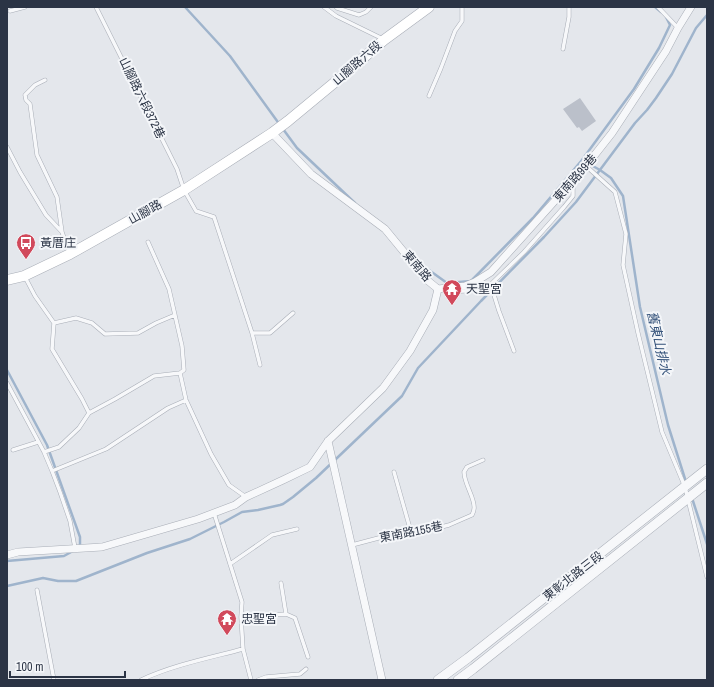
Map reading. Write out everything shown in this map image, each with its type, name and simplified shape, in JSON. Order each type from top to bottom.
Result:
[{"type":"main road","name":"山腳路六段","points":[[274,132],[384,40],[429,7]]},
{"type":"main road","name":"山腳路","points":[[7,280],[24,276],[70,254],[184,190],[274,132]]},
{"type":"street","name":"東南路99巷","points":[[438,289],[464,286],[475,282],[491,272],[573,181],[612,133],[666,51],[691,7]]},
{"type":"street","name":"東南路","points":[[7,555],[18,552],[102,546],[198,520],[235,505],[246,497],[310,467],[328,441],[383,388],[410,351],[432,310],[438,289],[427,280],[385,229],[311,174],[274,132]]},
{"type":"street","points":[[328,441],[382,680]]},
{"type":"street","name":"東彰北路三段","points":[[438,680],[468,658],[707,469]]},
{"type":"street","name":"東彰北路三段","points":[[458,680],[707,483]]},
{"type":"lane","points":[[10,11],[25,7]]},
{"type":"lane","name":"山腳路六段372巷","points":[[96,7],[177,169],[184,190],[196,211],[214,217],[252,333]]},
{"type":"lane","points":[[324,7],[336,16],[384,40]]},
{"type":"lane","points":[[336,7],[359,15],[366,12],[371,7]]},
{"type":"lane","points":[[429,96],[455,31],[462,21],[462,7]]},
{"type":"lane","points":[[563,48],[569,17],[569,7]]},
{"type":"lane","points":[[658,7],[678,28]]},
{"type":"lane","points":[[45,80],[35,85],[24,95],[30,104],[37,155],[56,197],[62,232],[70,254]]},
{"type":"lane","points":[[7,147],[46,215],[62,232]]},
{"type":"lane","points":[[586,166],[615,192],[626,234],[623,265],[638,334],[662,432],[685,487],[707,577]]},
{"type":"lane","points":[[438,289],[469,292],[488,288],[524,252],[564,207],[572,196],[573,181]]},
{"type":"lane","points":[[44,452],[59,447],[79,428],[89,413],[154,376],[180,373],[184,370],[182,346],[169,289],[148,242]]},
{"type":"lane","points":[[24,276],[35,296],[54,323],[52,348],[89,413]]},
{"type":"lane","points":[[488,288],[494,295],[514,351]]},
{"type":"lane","points":[[260,365],[252,333],[270,333],[293,313]]},
{"type":"lane","points":[[54,323],[76,318],[92,322],[105,334],[138,333],[156,322],[175,315]]},
{"type":"lane","points":[[180,373],[186,400],[211,454],[229,485],[246,497]]},
{"type":"lane","points":[[7,383],[52,470],[79,548]]},
{"type":"lane","points":[[52,470],[106,449],[168,408],[186,400]]},
{"type":"lane","points":[[13,450],[38,442]]},
{"type":"lane","name":"東南路155巷","points":[[352,545],[404,532],[422,532],[449,525],[472,515],[475,508],[464,472],[467,467],[483,460]]},
{"type":"lane","points":[[394,472],[411,532]]},
{"type":"lane","points":[[214,513],[242,602],[241,617],[243,649],[251,680]]},
{"type":"lane","points":[[230,564],[272,535],[297,529]]},
{"type":"lane","points":[[281,583],[286,614]]},
{"type":"lane","points":[[37,590],[54,680]]},
{"type":"lane","points":[[241,617],[286,614],[295,618],[308,657]]},
{"type":"lane","points":[[141,680],[186,664],[243,649]]},
{"type":"lane","points":[[258,680],[266,677],[300,674],[306,670]]},
{"type":"building","points":[[580,98],[596,121],[582,131],[579,127],[577,128],[563,109]]},
{"type":"waterway","points":[[185,7],[230,56],[280,125]]},
{"type":"waterway","points":[[655,7],[661,12]]},
{"type":"waterway","points":[[7,586],[43,578],[58,581],[76,581],[147,553],[190,539],[242,512],[280,505],[293,497],[316,478],[402,396],[418,368],[576,202],[635,123],[656,98],[672,74],[696,28],[707,15]]},
{"type":"waterway","points":[[415,260],[447,283],[471,281],[533,218],[582,160],[634,89],[659,48],[670,25],[666,17]]},
{"type":"waterway","points":[[283,129],[297,148],[355,203]]},
{"type":"waterway","name":"舊東山排水","points":[[582,160],[611,178],[623,196],[640,307],[668,425],[686,482]]},
{"type":"waterway","points":[[7,370],[47,445],[80,537],[79,547]]},
{"type":"waterway","name":"舊東山排水","points":[[692,498],[707,544]]},
{"type":"waterway","points":[[7,561],[64,556],[73,551]]},
{"type":"place","name":"黃厝庄","points":[[26,260]]},
{"type":"place","name":"天聖宮","points":[[452,306]]},
{"type":"place","name":"忠聖宮","points":[[227,636]]}]
